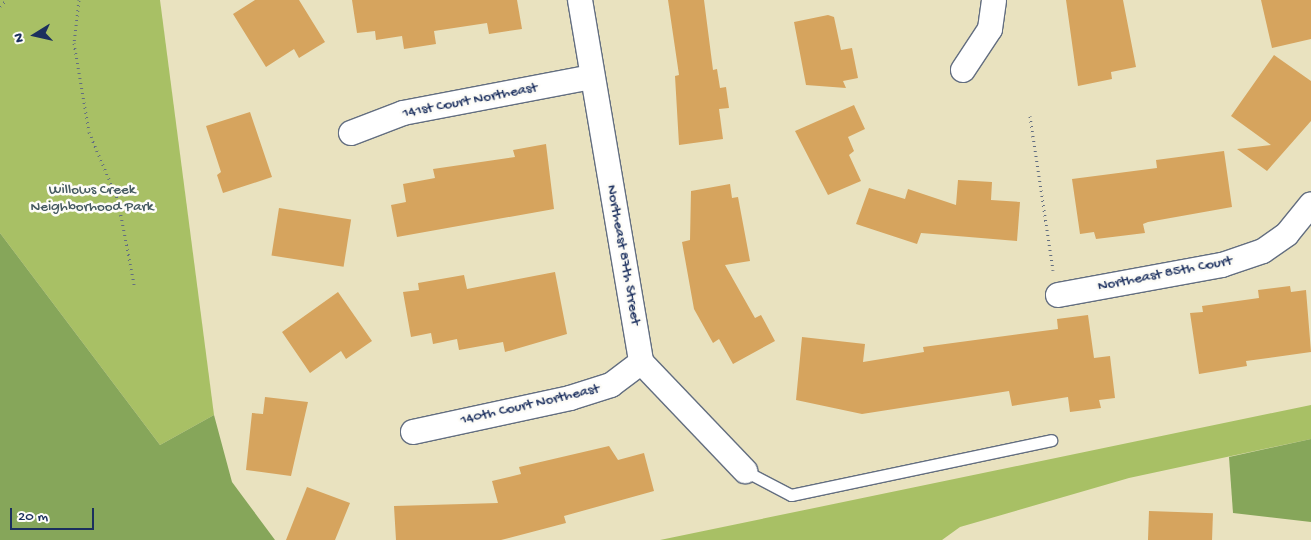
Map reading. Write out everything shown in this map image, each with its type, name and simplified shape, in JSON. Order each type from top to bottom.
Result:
[{"type":"street","name":"Northeast 87th Street","points":[[580,0],[641,362]]},
{"type":"street","points":[[963,70],[990,29],[994,0]]},
{"type":"street","name":"141st Court Northeast","points":[[351,133],[403,112],[592,77]]},
{"type":"street","name":"Northeast 85th Court","points":[[1056,287],[1222,266],[1263,251],[1287,234],[1311,204]]},
{"type":"street","points":[[641,362],[745,471]]},
{"type":"street","name":"140th Court Northeast","points":[[413,432],[570,398],[611,385],[641,362]]},
{"type":"lane","points":[[745,471],[791,495],[1051,440]]},
{"type":"path","points":[[0,6],[7,0]]},
{"type":"path","points":[[79,0],[74,43],[89,132],[118,200],[134,284]]},
{"type":"path","points":[[1030,116],[1056,287]]},
{"type":"green space","name":"Willows Creek Neighborhood Park","points":[[0,0],[160,0],[214,415],[160,445],[0,233]]},
{"type":"green space","points":[[0,233],[160,445],[214,415],[232,482],[275,540],[0,540]]},
{"type":"green space","points":[[1311,405],[1311,439],[1129,478],[960,527],[942,540],[660,540]]},
{"type":"green space","points":[[1311,439],[1311,522],[1233,513],[1229,457]]},
{"type":"building","points":[[255,0],[299,0],[325,42],[299,58],[294,49],[266,67],[233,14]]},
{"type":"building","points":[[352,0],[517,0],[522,29],[489,34],[487,23],[434,31],[436,44],[404,49],[402,36],[376,40],[375,31],[357,33]]},
{"type":"building","points":[[668,0],[704,0],[713,70],[717,69],[720,88],[726,87],[729,108],[719,109],[723,139],[679,145],[675,76],[679,75]]},
{"type":"building","points":[[1066,0],[1123,0],[1136,67],[1111,72],[1112,79],[1078,86]]},
{"type":"building","points":[[1261,0],[1311,0],[1311,39],[1272,48]]},
{"type":"building","points":[[828,15],[834,17],[841,50],[852,48],[858,78],[843,81],[846,88],[806,85],[794,22]]},
{"type":"building","points":[[1274,55],[1311,81],[1311,121],[1267,171],[1237,149],[1271,145],[1231,116]]},
{"type":"building","points":[[854,105],[865,129],[848,137],[854,151],[849,155],[861,181],[828,195],[795,131]]},
{"type":"building","points":[[250,112],[272,177],[223,193],[217,175],[221,172],[206,126]]},
{"type":"building","points":[[546,144],[554,209],[397,237],[391,205],[406,202],[403,184],[435,178],[433,169],[515,157],[513,150]]},
{"type":"building","points":[[1224,151],[1232,207],[1148,222],[1143,224],[1145,233],[1096,239],[1094,232],[1080,234],[1072,179],[1157,168],[1156,160]]},
{"type":"building","points":[[958,180],[992,182],[991,200],[1020,202],[1017,241],[921,233],[917,244],[856,224],[869,188],[905,199],[908,189],[956,205]]},
{"type":"building","points":[[730,184],[732,198],[738,197],[750,261],[725,265],[755,318],[761,315],[775,341],[733,364],[719,339],[713,343],[694,309],[682,242],[690,240],[691,191]]},
{"type":"building","points":[[279,208],[351,219],[344,267],[271,255]]},
{"type":"building","points":[[555,272],[567,334],[505,352],[503,342],[459,350],[457,339],[433,344],[431,333],[411,337],[403,292],[419,290],[418,283],[464,275],[467,289]]},
{"type":"building","points":[[1290,286],[1291,292],[1306,290],[1311,352],[1246,361],[1247,366],[1199,374],[1190,313],[1203,312],[1202,306],[1259,298],[1258,290]]},
{"type":"building","points":[[338,292],[372,341],[346,359],[341,351],[310,373],[282,332]]},
{"type":"building","points":[[1088,315],[1094,358],[1110,356],[1115,398],[1099,400],[1101,408],[1070,412],[1068,397],[1012,406],[1009,391],[862,414],[796,400],[802,337],[865,344],[863,362],[924,352],[923,347],[1058,329],[1057,319]]},
{"type":"building","points":[[265,397],[308,402],[291,476],[246,470],[252,413],[263,414]]},
{"type":"building","points":[[609,446],[618,460],[644,453],[654,491],[564,516],[566,523],[501,540],[396,540],[394,506],[498,503],[492,481],[521,474],[519,467]]},
{"type":"building","points":[[307,487],[350,503],[335,540],[286,540]]},
{"type":"building","points":[[1149,511],[1213,513],[1212,540],[1148,540]]}]
